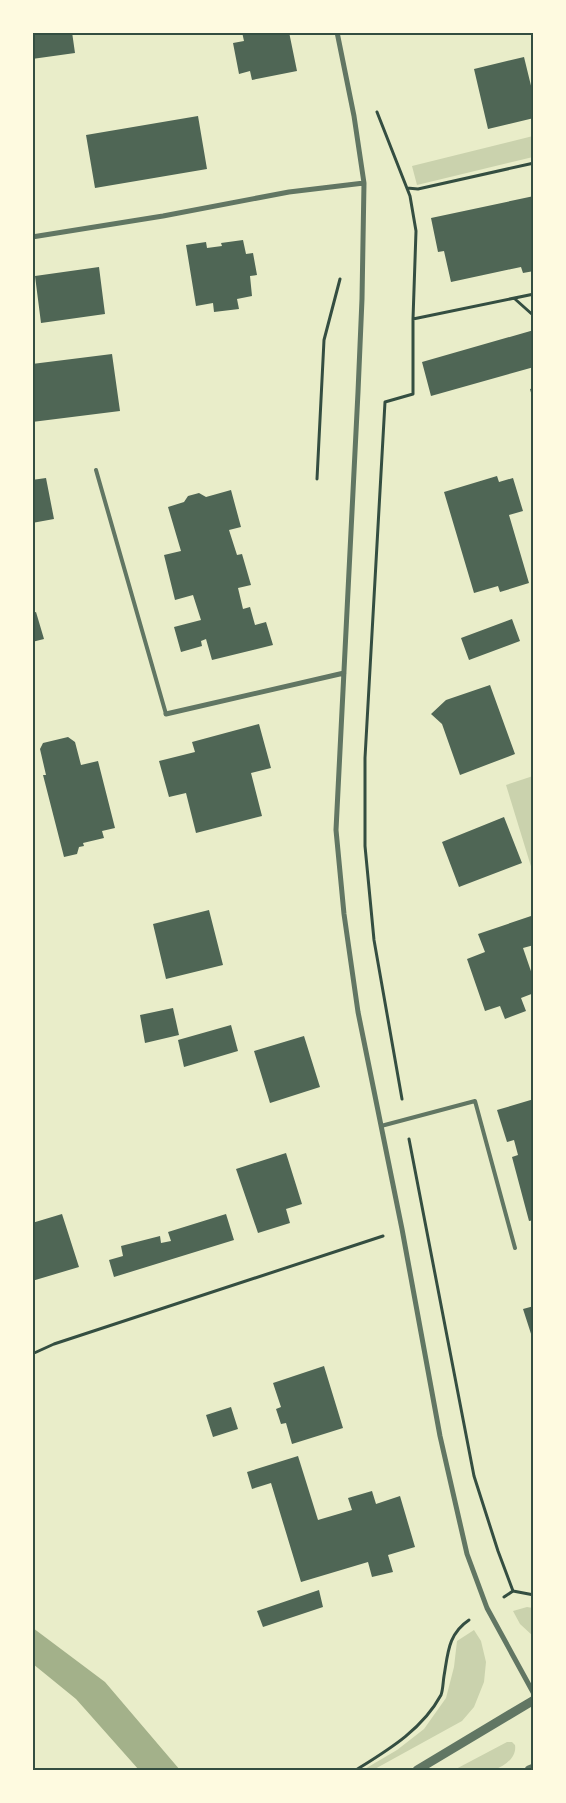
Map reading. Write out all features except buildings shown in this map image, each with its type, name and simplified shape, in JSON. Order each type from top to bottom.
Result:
[{"type":"street","points":[[337,32],[354,116],[364,183],[362,298],[336,830],[344,914],[358,1012],[402,1229],[444,1455],[467,1554],[487,1608],[534,1694]]},
{"type":"street","points":[[32,237],[163,216],[289,192],[364,183]]},
{"type":"street","points":[[166,714],[344,673]]},
{"type":"street","points":[[417,1770],[534,1700]]},
{"type":"street","points":[[529,1770],[534,1768]]},
{"type":"lane","points":[[96,470],[166,714]]},
{"type":"lane","points":[[381,1126],[474,1101],[515,1248]]},
{"type":"path","points":[[375,104],[407,188],[416,231],[413,394],[385,402],[365,758],[365,846],[374,940],[405,1120],[474,1476],[498,1552],[513,1591]]},
{"type":"path","points":[[407,188],[418,189],[534,163]]},
{"type":"path","points":[[317,479],[324,340],[341,271]]},
{"type":"path","points":[[413,319],[534,294]]},
{"type":"path","points":[[515,298],[534,316]]},
{"type":"path","points":[[32,1354],[54,1344],[402,1229]]},
{"type":"path","points":[[356,1770],[397,1745],[424,1719],[442,1694],[453,1634],[462,1624],[513,1591],[534,1595]]},
{"type":"shaded area","points":[[533,136],[533,157],[417,185],[412,166]]},
{"type":"shaded area","points":[[534,776],[533,873],[506,785]]},
{"type":"shaded area","points":[[527,1607],[533,1608],[533,1636],[520,1624],[513,1611]]},
{"type":"shaded area","points":[[33,1628],[105,1682],[180,1770],[139,1770],[76,1699],[33,1664]]},
{"type":"shaded area","points":[[474,1630],[481,1641],[486,1662],[484,1682],[474,1707],[462,1721],[373,1770],[363,1770],[397,1750],[424,1729],[446,1698],[454,1667],[457,1641]]},
{"type":"shaded area","points":[[507,1742],[512,1742],[515,1745],[514,1753],[506,1763],[498,1768],[474,1772],[454,1770]]}]
